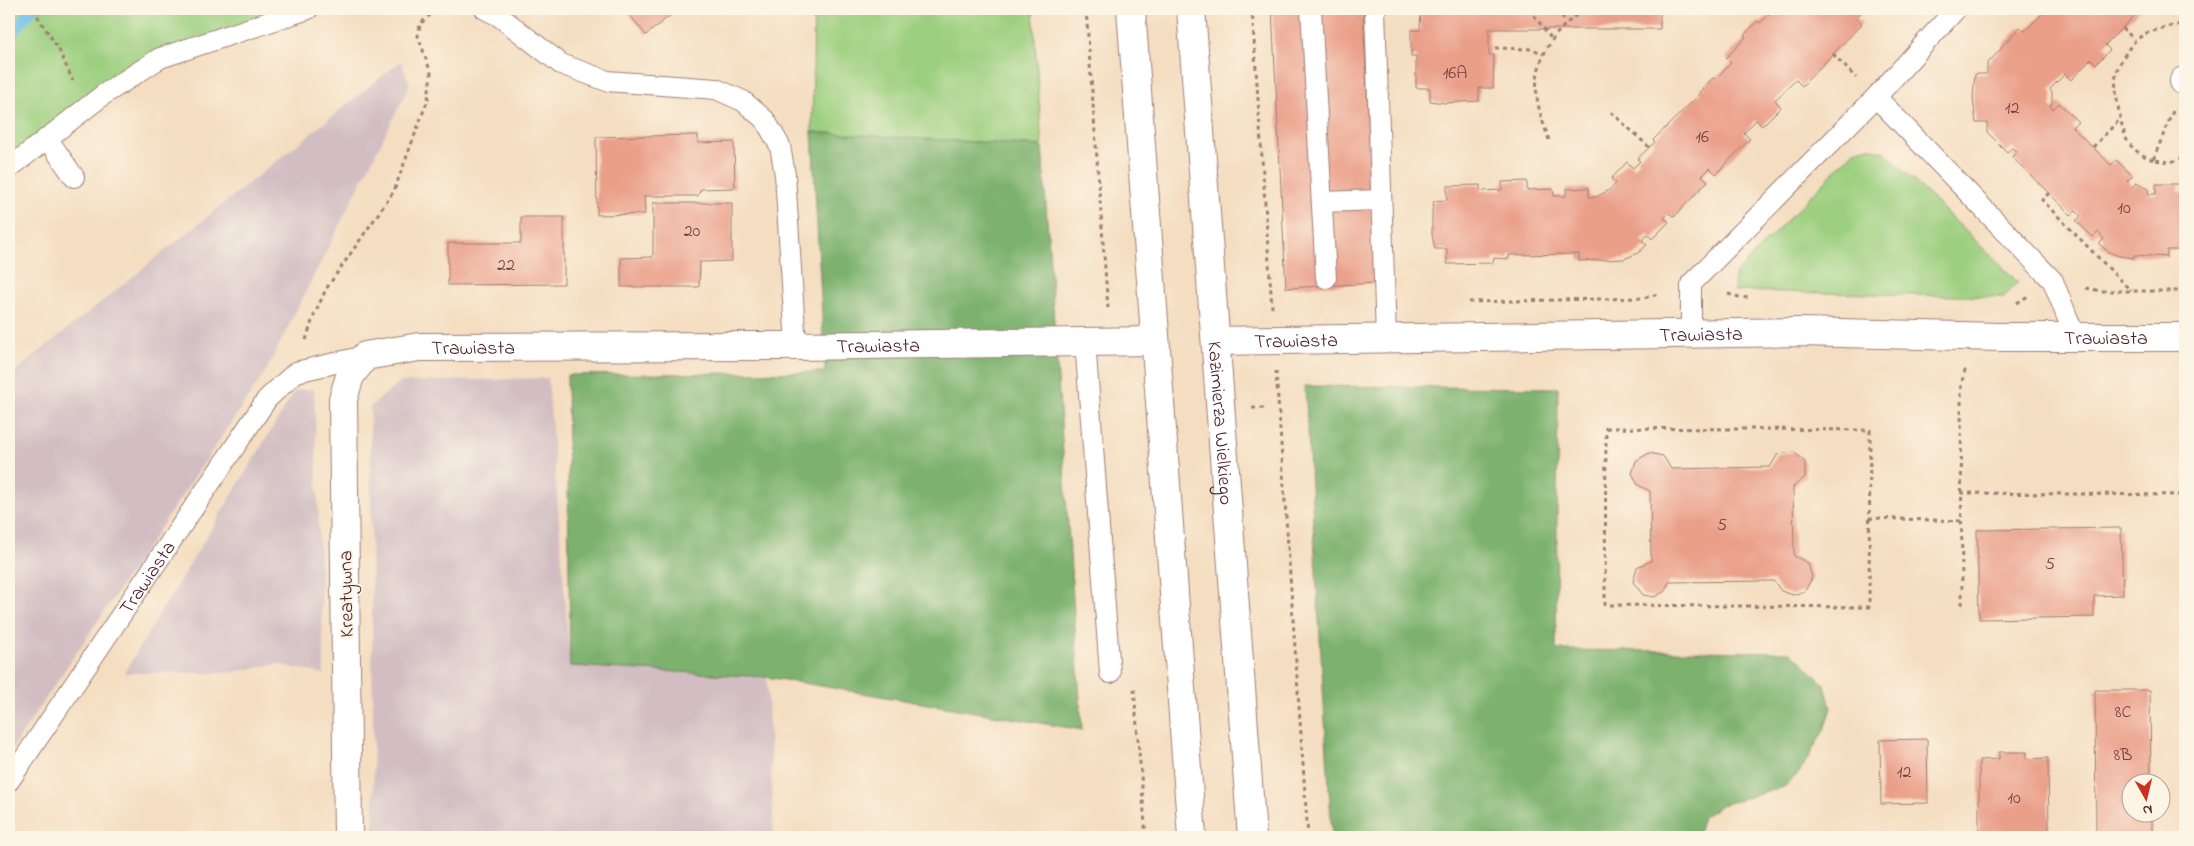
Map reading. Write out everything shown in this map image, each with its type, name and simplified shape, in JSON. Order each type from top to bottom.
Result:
[{"type":"street","points":[[1131,9],[1192,837]]},
{"type":"street","name":"Kazimierza Wielkiego","points":[[1191,9],[1252,837]]},
{"type":"street","name":"Trawiasta","points":[[1216,342],[1800,332],[2185,337]]},
{"type":"street","name":"Trawiasta","points":[[365,356],[420,347],[796,346],[1155,341]]},
{"type":"street","name":"Kreatywna","points":[[348,837],[343,399],[350,376],[365,356]]},
{"type":"lane","points":[[9,168],[86,109],[160,58],[308,9]]},
{"type":"lane","points":[[485,9],[498,16],[561,64],[607,81],[716,89],[743,101],[765,120],[780,146],[785,175],[796,346]]},
{"type":"lane","points":[[1310,9],[1326,278]]},
{"type":"lane","points":[[1375,9],[1386,338]]},
{"type":"lane","points":[[1691,333],[1690,284],[1876,98],[1956,9]]},
{"type":"lane","points":[[1876,98],[2053,281],[2075,337]]},
{"type":"lane","points":[[47,138],[74,177]]},
{"type":"lane","points":[[1322,202],[1381,200]]},
{"type":"lane","points":[[1085,341],[1110,673]]},
{"type":"lane","name":"Trawiasta","points":[[9,781],[267,399],[296,372],[365,356]]},
{"type":"path","points":[[33,9],[59,50],[86,109]]},
{"type":"path","points":[[296,372],[313,318],[326,289],[394,191],[428,99],[431,73],[418,36],[420,24],[437,9]]},
{"type":"path","points":[[1086,9],[1108,309]]},
{"type":"path","points":[[1252,9],[1272,312]]},
{"type":"path","points":[[1530,9],[1552,40]]},
{"type":"path","points":[[1559,9],[1565,23]]},
{"type":"path","points":[[1549,140],[1537,101],[1538,81],[1543,54],[1565,23],[1586,9]]},
{"type":"path","points":[[2185,24],[2168,25],[2135,40],[2116,72],[2120,119],[2128,142],[2139,153],[2153,160],[2171,162],[2185,158]]},
{"type":"path","points":[[2122,28],[2135,40]]},
{"type":"path","points":[[1495,48],[1532,49],[1543,54]]},
{"type":"path","points":[[1833,54],[1853,74]]},
{"type":"path","points":[[2153,160],[2185,81]]},
{"type":"path","points":[[1611,112],[1649,147]]},
{"type":"path","points":[[2093,147],[2120,119]]},
{"type":"path","points":[[2049,193],[2042,200],[2131,291]]},
{"type":"path","points":[[2082,287],[2101,291],[2185,291]]},
{"type":"path","points":[[1962,605],[1961,385],[1966,372],[1966,359]]},
{"type":"path","points":[[1276,369],[1308,837]]},
{"type":"path","points":[[1606,428],[1870,430],[1869,518],[1868,607],[1605,605],[1606,428]]},
{"type":"path","points":[[1961,493],[2185,495]]},
{"type":"path","points":[[1869,518],[1961,521]]},
{"type":"shaded area","points":[[401,61],[410,85],[267,369],[9,753],[9,376]]},
{"type":"shaded area","points":[[548,378],[570,665],[767,677],[774,837],[374,837],[370,407],[400,382]]},
{"type":"shaded area","points":[[314,389],[324,674],[277,664],[228,673],[124,673],[295,391]]},
{"type":"green space","points":[[9,9],[338,9],[160,58],[9,170]]},
{"type":"green space","points":[[814,9],[1033,9],[1042,146],[812,132]]},
{"type":"green space","points":[[812,132],[1042,146],[1082,730],[767,677],[570,666],[567,375],[825,372]]},
{"type":"green space","points":[[1869,147],[1884,152],[2018,282],[2004,297],[1735,291],[1736,273],[1854,151]]},
{"type":"green space","points":[[1305,386],[1558,388],[1556,650],[1791,652],[1825,685],[1831,708],[1824,730],[1800,772],[1784,787],[1721,805],[1703,817],[1697,837],[1332,837]]},
{"type":"building","points":[[625,9],[678,9],[646,35]]},
{"type":"building","points":[[1272,9],[1363,9],[1376,283],[1286,288]]},
{"type":"building","points":[[1421,9],[1660,9],[1660,29],[1489,29],[1489,55],[1494,55],[1493,88],[1479,88],[1479,101],[1444,103],[1430,101],[1430,88],[1416,88],[1416,56],[1411,56],[1411,30],[1420,30]]},
{"type":"building","points":[[1774,9],[1864,9],[1856,18],[1862,24],[1802,86],[1796,80],[1775,100],[1781,107],[1762,126],[1756,120],[1744,133],[1750,139],[1716,174],[1710,168],[1702,176],[1708,181],[1674,217],[1669,213],[1664,218],[1669,222],[1652,239],[1648,234],[1642,241],[1647,245],[1638,253],[1624,259],[1579,261],[1579,254],[1509,255],[1509,259],[1494,258],[1493,263],[1447,264],[1447,249],[1435,249],[1432,235],[1434,201],[1447,200],[1447,186],[1480,185],[1480,191],[1502,190],[1502,182],[1527,181],[1527,190],[1553,189],[1554,196],[1566,196],[1566,189],[1589,188],[1589,197],[1596,197],[1611,189],[1616,183],[1611,179],[1627,162],[1633,168],[1640,161],[1637,159],[1655,142],[1653,140],[1701,93],[1699,92],[1713,78],[1715,79],[1731,63],[1726,58],[1746,37],[1744,35]]},
{"type":"building","points":[[2044,9],[2141,9],[2105,45],[2110,50],[2096,64],[2091,59],[2071,80],[2065,74],[2050,89],[2052,92],[2052,103],[2050,106],[2053,109],[2059,103],[2078,122],[2072,127],[2111,165],[2116,160],[2133,176],[2127,181],[2133,187],[2136,183],[2149,189],[2148,194],[2156,194],[2156,184],[2179,184],[2179,192],[2185,192],[2185,250],[2167,250],[2167,257],[2134,255],[2134,258],[2119,256],[2109,252],[2099,244],[2104,239],[2098,232],[2093,237],[2076,221],[2081,216],[2076,211],[2071,215],[2012,157],[2017,152],[2012,148],[2007,152],[1987,132],[1987,123],[1976,123],[1973,98],[1975,74],[1987,74],[1987,64],[2001,47],[2020,27],[2025,31],[2046,10]]},
{"type":"building","points":[[698,135],[698,143],[734,142],[735,188],[701,189],[698,196],[644,196],[645,214],[597,215],[596,137]]},
{"type":"building","points":[[653,203],[732,203],[732,261],[700,262],[699,287],[621,287],[621,258],[653,257]]},
{"type":"building","points":[[521,217],[564,217],[564,284],[448,285],[448,243],[521,243]]},
{"type":"building","points":[[1794,452],[1805,462],[1805,477],[1793,487],[1794,556],[1808,563],[1812,578],[1805,591],[1793,595],[1781,591],[1774,581],[1669,582],[1664,592],[1654,597],[1643,595],[1633,582],[1637,567],[1651,561],[1650,491],[1638,485],[1632,473],[1636,461],[1649,453],[1663,456],[1671,469],[1770,467],[1778,454]]},
{"type":"building","points":[[2121,528],[2123,595],[2094,596],[2094,617],[1979,619],[1977,530]]},
{"type":"building","points":[[2095,690],[2150,690],[2151,774],[2122,774],[2122,824],[2152,824],[2152,837],[2096,837]]},
{"type":"building","points":[[1927,739],[1928,803],[1881,804],[1880,740]]},
{"type":"building","points":[[1999,752],[2027,752],[2026,759],[2048,758],[2049,835],[1979,837],[1979,760],[1999,759]]},
{"type":"waterway","points":[[9,37],[32,9]]}]
